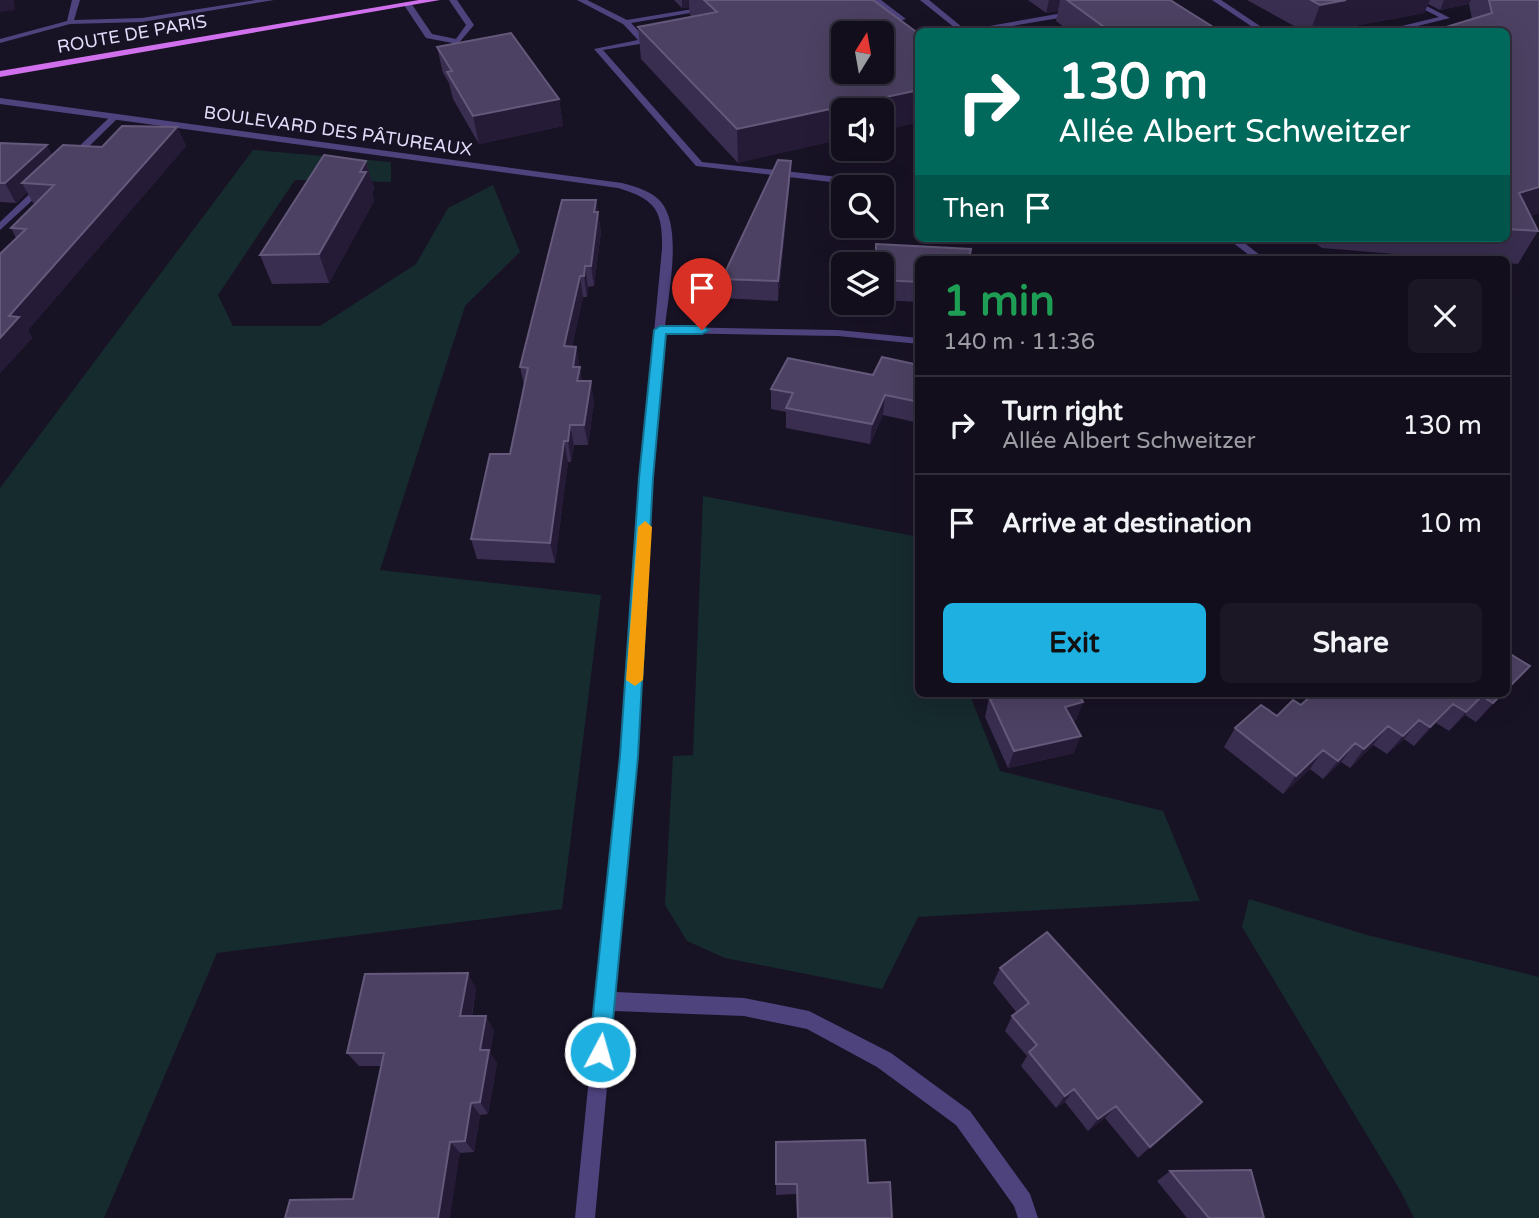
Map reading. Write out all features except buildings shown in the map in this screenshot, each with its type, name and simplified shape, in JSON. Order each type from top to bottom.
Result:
[{"type":"main road","name":"ROUTE DE PARIS","points":[[0,62],[378,0]]},
{"type":"main road","name":"ROUTE DE PARIS","points":[[0,74],[435,0]]},
{"type":"street","points":[[71,22],[76,0]]},
{"type":"street","points":[[0,41],[71,22],[142,20],[270,0]]},
{"type":"street","points":[[453,0],[470,25],[458,42]]},
{"type":"street","points":[[581,0],[626,22],[643,41],[598,49],[699,164],[831,179]]},
{"type":"street","points":[[876,0],[902,19]]},
{"type":"street","points":[[925,0],[960,28]]},
{"type":"street","points":[[1216,0],[1260,28]]},
{"type":"street","points":[[1399,28],[1446,18],[1409,0]]},
{"type":"street","points":[[408,5],[429,36],[458,42],[464,53]]},
{"type":"street","points":[[626,22],[717,6]]},
{"type":"street","points":[[986,28],[1081,12]]},
{"type":"street","points":[[1018,22],[1025,28]]},
{"type":"street","name":"BOULEVARD DES PÂTUREAUX","points":[[0,101],[619,184],[642,191],[664,211],[668,226],[660,330]]},
{"type":"street","points":[[69,160],[115,117]]},
{"type":"street","points":[[0,227],[50,180]]},
{"type":"street","points":[[1238,242],[1256,256]]},
{"type":"street","points":[[585,1218],[629,756],[646,478],[660,330],[838,333],[915,341]]},
{"type":"street","points":[[605,1001],[744,1007],[809,1020],[884,1060],[963,1118],[1023,1201],[1028,1218]]},
{"type":"green space","points":[[253,150],[391,162],[391,182],[295,180],[218,295],[233,326],[320,326],[416,264],[448,208],[493,185],[520,252],[465,306],[380,570],[601,595],[562,909],[217,953],[104,1218],[0,1218],[0,488]]},
{"type":"green space","points":[[703,496],[915,536],[915,697],[971,697],[1000,771],[1163,811],[1200,901],[918,917],[882,989],[725,958],[687,941],[665,905],[673,756],[693,755]]},
{"type":"green space","points":[[1249,899],[1367,935],[1539,977],[1539,1218],[1414,1218],[1400,1190],[1242,927]]},
{"type":"slow traffic","points":[[635,680],[645,527]]},
{"type":"route","points":[[600,1052],[629,756],[645,538],[646,478],[660,330],[702,330]]}]
